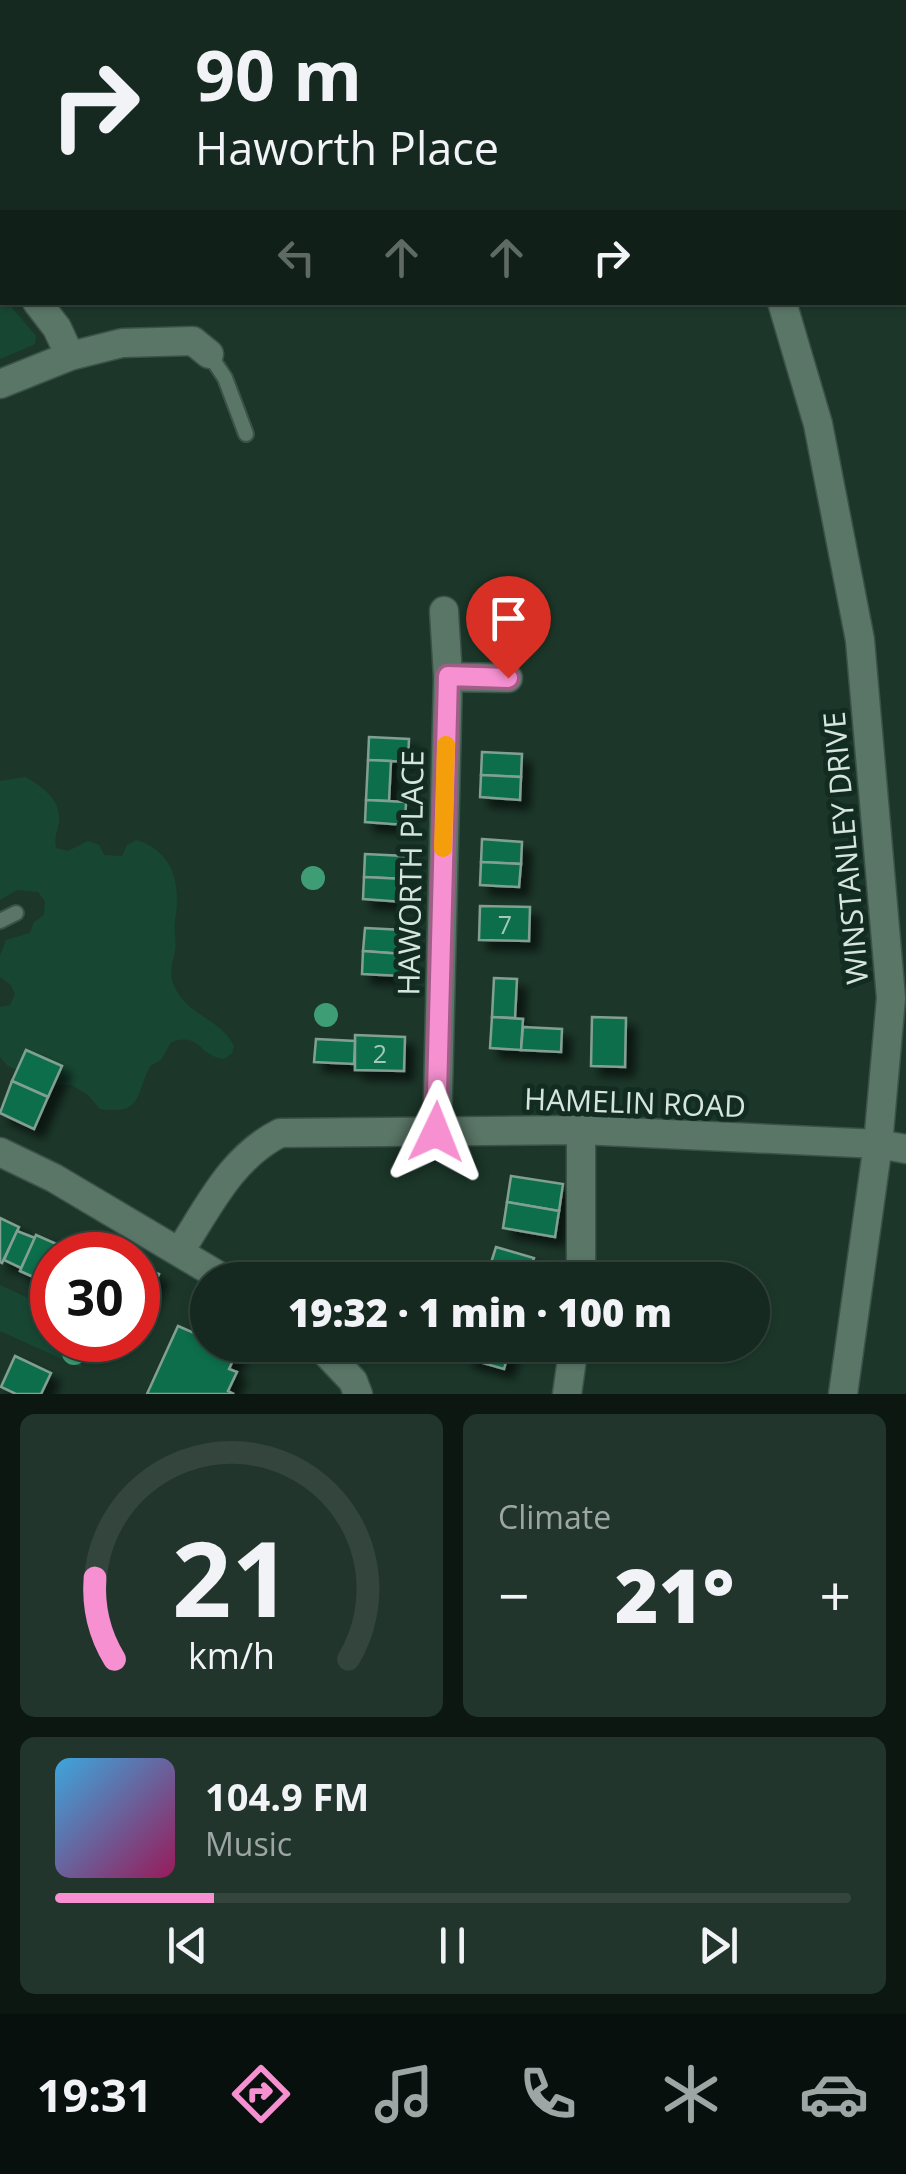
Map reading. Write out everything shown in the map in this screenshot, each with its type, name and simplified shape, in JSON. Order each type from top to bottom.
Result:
[{"type":"street","points":[[39,305],[57,328],[70,356]]},
{"type":"street","name":"WINSTANLEY DRIVE","points":[[783,305],[818,424],[860,640],[891,998],[878,1144],[843,1394]]},
{"type":"street","points":[[0,384],[70,356],[122,344],[192,341],[209,354]]},
{"type":"street","name":"HAWORTH PLACE","points":[[436,1132],[448,676],[444,611]]},
{"type":"street","points":[[448,676],[508,678]]},
{"type":"street","points":[[581,1130],[581,1262]]},
{"type":"street","name":"HAMELIN ROAD","points":[[180,1251],[242,1158],[280,1133],[581,1130],[906,1148]]},
{"type":"street","points":[[0,1152],[54,1178],[197,1262]]},
{"type":"street","points":[[335,1362],[352,1380],[358,1394]]},
{"type":"street","points":[[567,1394],[572,1362]]},
{"type":"lane","points":[[209,354],[225,378],[246,434]]},
{"type":"lane","points":[[0,921],[16,913]]},
{"type":"green space","points":[[0,305],[10,305],[36,336],[35,344],[0,359]]},
{"type":"green space","points":[[25,777],[44,789],[57,807],[56,848],[68,851],[88,841],[99,845],[104,855],[122,856],[127,845],[136,840],[149,845],[167,861],[177,894],[173,983],[188,1005],[221,1029],[234,1046],[224,1059],[188,1040],[171,1042],[161,1060],[150,1066],[136,1101],[124,1109],[100,1109],[72,1085],[52,1085],[8,1066],[0,1057],[0,1007],[10,1005],[15,994],[0,977],[0,956],[6,940],[30,933],[34,922],[44,915],[45,901],[38,892],[17,890],[0,900],[0,781]]},
{"type":"green space","points":[[0,1285],[30,1299],[30,1345],[0,1331]]},
{"type":"building","points":[[369,737],[409,739],[408,762],[368,760]]},
{"type":"building","points":[[482,752],[522,754],[521,777],[481,775]]},
{"type":"building","points":[[368,760],[391,761],[389,801],[366,800]]},
{"type":"building","points":[[481,775],[521,777],[520,800],[480,797]]},
{"type":"building","points":[[366,800],[406,802],[405,825],[365,822]]},
{"type":"building","points":[[482,839],[522,842],[521,864],[481,862]]},
{"type":"building","points":[[365,854],[405,856],[404,879],[364,877]]},
{"type":"building","points":[[481,862],[521,864],[519,887],[480,885]]},
{"type":"building","points":[[364,877],[404,879],[403,902],[363,899]]},
{"type":"building","points":[[480,906],[530,907],[529,941],[479,940]]},
{"type":"building","points":[[365,928],[404,930],[403,954],[363,951]]},
{"type":"building","points":[[363,951],[403,954],[402,976],[362,974]]},
{"type":"building","points":[[494,978],[517,979],[515,1018],[492,1017]]},
{"type":"building","points":[[492,1017],[523,1019],[521,1050],[490,1048]]},
{"type":"building","points":[[592,1017],[626,1018],[625,1067],[591,1066]]},
{"type":"building","points":[[523,1027],[562,1029],[561,1052],[521,1050]]},
{"type":"building","points":[[355,1035],[405,1037],[404,1071],[355,1070]]},
{"type":"building","points":[[316,1039],[355,1041],[354,1064],[314,1062]]},
{"type":"building","points":[[26,1050],[62,1066],[48,1097],[12,1081]]},
{"type":"building","points":[[12,1081],[48,1097],[34,1129],[0,1113]]},
{"type":"building","points":[[511,1176],[563,1184],[559,1211],[507,1202]]},
{"type":"building","points":[[507,1202],[559,1211],[555,1237],[503,1228]]},
{"type":"building","points":[[0,1218],[19,1227],[2,1263],[0,1262]]},
{"type":"building","points":[[17,1231],[30,1236],[30,1249],[21,1268],[4,1260]]},
{"type":"building","points":[[496,1247],[534,1258],[533,1262],[491,1262]]},
{"type":"building","points":[[30,1248],[30,1276],[20,1271]]},
{"type":"building","points":[[178,1326],[190,1331],[190,1362],[232,1362],[229,1369],[237,1372],[228,1391],[234,1394],[147,1394]]},
{"type":"building","points":[[15,1356],[51,1373],[41,1394],[16,1394],[1,1387]]},
{"type":"building","points":[[479,1362],[506,1362],[504,1369]]},
{"type":"slow traffic","points":[[443,848],[446,745]]},
{"type":"route","points":[[436,1132],[448,676],[508,678]]}]
